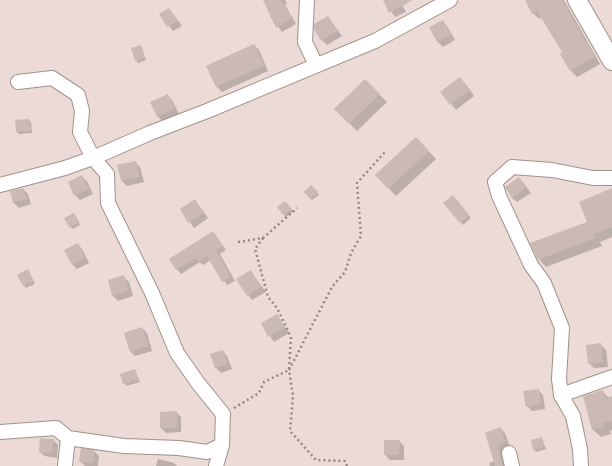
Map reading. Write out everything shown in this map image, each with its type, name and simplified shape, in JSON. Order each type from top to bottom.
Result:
[{"type":"street","points":[[307,0],[305,42],[316,65]]},
{"type":"street","points":[[0,184],[65,168],[93,158],[375,40],[450,0]]},
{"type":"street","points":[[577,0],[612,61]]},
{"type":"street","points":[[18,82],[52,78],[78,95],[82,111],[80,132],[93,158],[107,174],[108,203],[152,292],[177,353],[223,414],[222,446],[216,466]]},
{"type":"street","points":[[580,466],[580,449],[573,416],[561,395],[559,379],[562,328],[544,283],[531,265],[499,196],[495,182],[512,167],[552,170],[593,178],[612,178]]},
{"type":"street","points":[[561,395],[612,378]]},
{"type":"street","points":[[0,432],[56,428],[68,438],[124,446],[179,448],[207,452],[222,446]]},
{"type":"street","points":[[64,466],[68,438]]},
{"type":"path","points":[[223,414],[259,393],[264,382],[289,370],[332,287],[345,272],[351,253],[361,236],[357,183],[386,151]]},
{"type":"path","points":[[297,208],[263,238],[255,249],[268,297],[277,308],[291,337],[289,370],[293,396],[290,431],[316,460],[345,461],[348,466]]},
{"type":"path","points":[[238,242],[263,238]]},
{"type":"building","points":[[263,0],[281,0],[292,18],[276,28]]},
{"type":"building","points":[[383,0],[413,0],[389,13]]},
{"type":"building","points":[[525,0],[562,0],[595,57],[570,71],[560,54],[562,52],[537,11],[532,14]]},
{"type":"building","points":[[169,8],[178,21],[167,27],[159,14]]},
{"type":"building","points":[[328,16],[338,31],[321,41],[314,29],[314,24]]},
{"type":"building","points":[[443,20],[451,35],[437,42],[429,27]]},
{"type":"building","points":[[254,44],[264,66],[216,87],[206,66]]},
{"type":"building","points":[[141,45],[145,58],[135,61],[131,48]]},
{"type":"building","points":[[460,77],[470,90],[450,105],[440,92]]},
{"type":"building","points":[[365,79],[380,94],[349,124],[334,109]]},
{"type":"building","points":[[168,94],[175,109],[157,117],[150,102]]},
{"type":"building","points":[[29,119],[31,131],[16,132],[15,120]]},
{"type":"building","points":[[416,137],[429,151],[388,189],[375,175]]},
{"type":"building","points":[[136,161],[139,177],[121,181],[117,165]]},
{"type":"building","points":[[82,175],[89,189],[74,196],[68,182]]},
{"type":"building","points":[[519,177],[527,187],[512,198],[505,187]]},
{"type":"building","points":[[311,185],[318,192],[310,199],[304,192]]},
{"type":"building","points":[[23,188],[27,199],[13,203],[10,191]]},
{"type":"building","points":[[612,188],[612,227],[593,235],[595,238],[538,260],[530,243],[587,222],[579,202]]},
{"type":"building","points":[[453,195],[469,215],[460,223],[443,203]]},
{"type":"building","points":[[195,199],[204,213],[188,223],[180,209]]},
{"type":"building","points":[[285,201],[292,209],[283,215],[277,207]]},
{"type":"building","points":[[74,213],[79,222],[70,228],[64,218]]},
{"type":"building","points":[[213,231],[223,246],[216,250],[231,277],[222,282],[207,256],[198,262],[196,258],[176,270],[169,259]]},
{"type":"building","points":[[78,243],[85,258],[72,265],[64,250]]},
{"type":"building","points":[[28,269],[34,281],[23,286],[17,275]]},
{"type":"building","points":[[251,270],[261,287],[247,296],[236,279]]},
{"type":"building","points":[[124,275],[129,291],[112,296],[108,280]]},
{"type":"building","points":[[277,314],[285,328],[268,337],[261,323]]},
{"type":"building","points":[[142,327],[148,346],[130,352],[124,333]]},
{"type":"building","points":[[601,343],[603,362],[588,364],[586,345]]},
{"type":"building","points":[[223,350],[228,364],[215,368],[210,354]]},
{"type":"building","points":[[135,369],[138,380],[123,384],[120,374]]},
{"type":"building","points":[[539,389],[541,404],[526,407],[523,391]]},
{"type":"building","points":[[603,390],[605,398],[612,396],[612,421],[603,423],[604,427],[592,430],[583,396]]},
{"type":"building","points":[[177,411],[177,428],[160,428],[160,412]]},
{"type":"building","points":[[501,427],[505,442],[497,445],[503,466],[495,466],[485,433]]},
{"type":"building","points":[[542,437],[544,447],[533,450],[531,440]]},
{"type":"building","points":[[40,438],[54,439],[52,453],[39,452]]},
{"type":"building","points":[[384,440],[400,440],[399,455],[384,455]]},
{"type":"building","points":[[81,448],[95,450],[93,463],[79,462]]}]
